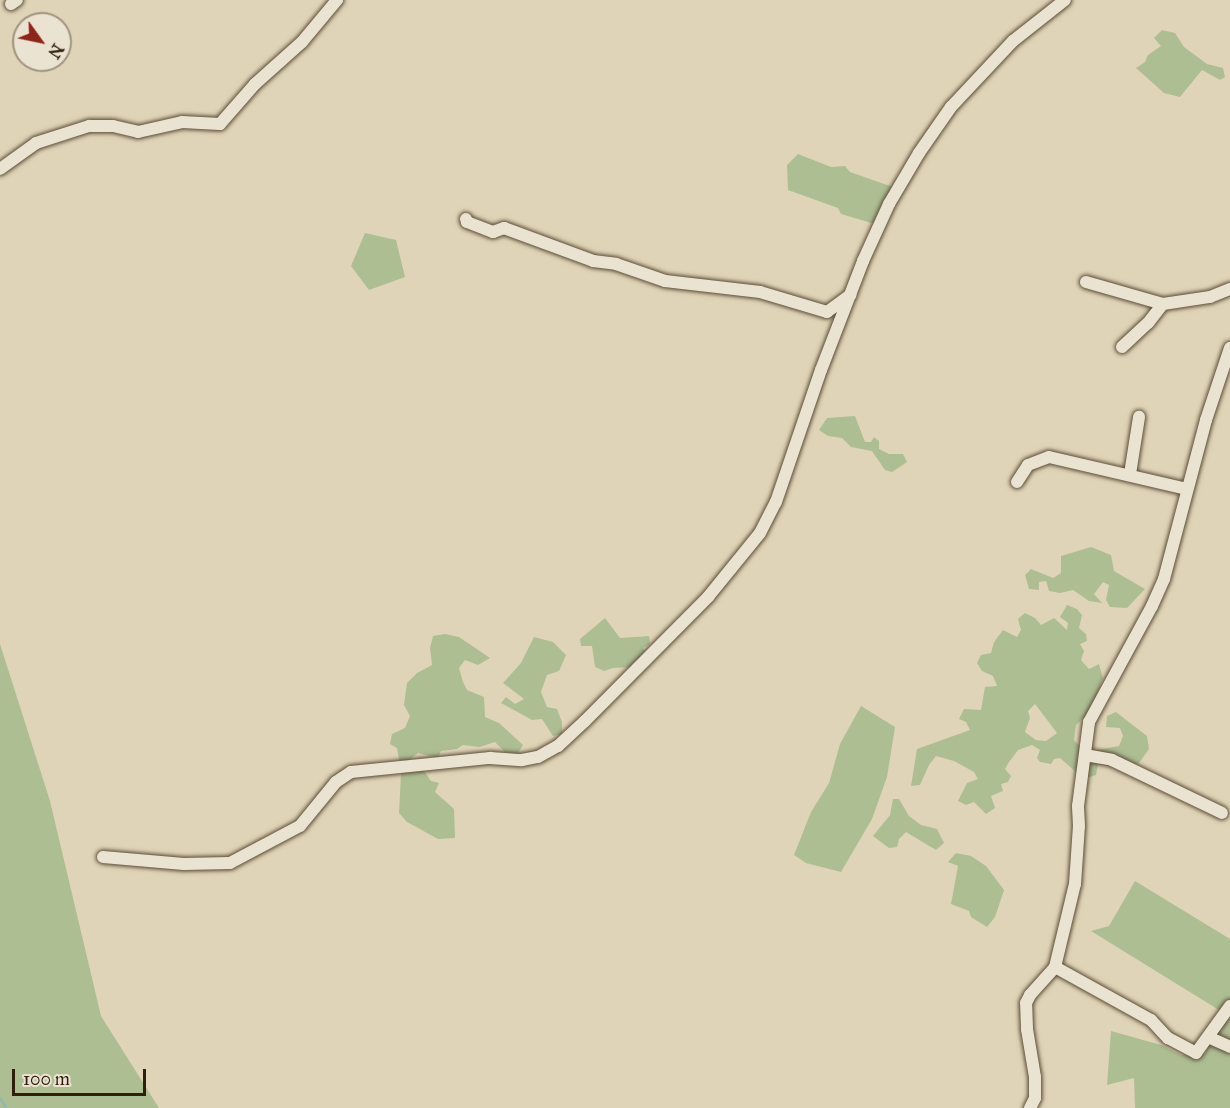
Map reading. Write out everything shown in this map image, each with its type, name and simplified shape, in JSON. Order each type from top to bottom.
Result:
[{"type":"street","points":[[0,168],[36,143],[89,126],[113,126],[138,132],[182,122],[220,124],[255,84],[302,42],[337,0]]},
{"type":"street","points":[[103,857],[184,864],[230,863],[300,825],[336,782],[351,772],[490,758],[538,757],[558,746],[640,669],[708,597],[760,533],[776,502],[821,370],[889,204],[951,106],[1013,41],[1065,0]]},
{"type":"street","points":[[466,219],[467,222],[494,232],[504,228],[593,261],[622,266],[665,281],[760,292],[827,312],[850,295]]},
{"type":"street","points":[[1086,282],[1163,304],[1210,297],[1230,289]]},
{"type":"street","points":[[1122,347],[1148,323],[1163,304]]},
{"type":"street","points":[[1030,1108],[1035,1098],[1035,1077],[1027,1029],[1026,1003],[1030,995],[1055,967],[1075,884],[1079,826],[1078,797],[1090,715],[1149,612],[1164,579],[1186,489],[1230,348]]},
{"type":"street","points":[[1130,474],[1139,417]]},
{"type":"street","points":[[1017,483],[1028,465],[1049,457],[1130,474],[1186,489]]},
{"type":"street","points":[[1085,755],[1112,760],[1222,813]]},
{"type":"street","points":[[1055,967],[1151,1020],[1168,1038],[1196,1053],[1230,1006]]},
{"type":"street","points":[[1208,1037],[1230,1047]]},
{"type":"green space","points":[[1162,30],[1175,33],[1184,47],[1207,64],[1223,68],[1225,77],[1220,80],[1202,70],[1180,97],[1164,93],[1136,68],[1145,62],[1148,55],[1161,46],[1154,38]]},
{"type":"green space","points":[[798,154],[831,167],[845,166],[850,172],[893,187],[878,225],[841,214],[838,208],[788,190],[787,165]]},
{"type":"green space","points":[[365,233],[396,240],[405,277],[369,290],[351,266]]},
{"type":"green space","points":[[855,416],[865,442],[871,442],[874,437],[879,441],[879,449],[889,454],[903,454],[907,462],[892,472],[885,470],[872,451],[851,447],[842,438],[828,436],[819,430],[827,418]]},
{"type":"green space","points":[[1091,547],[1111,555],[1114,571],[1145,589],[1127,608],[1110,607],[1106,600],[1109,585],[1103,582],[1094,594],[1102,603],[1089,601],[1073,590],[1060,593],[1049,591],[1046,581],[1039,582],[1039,590],[1029,589],[1025,575],[1031,569],[1053,578],[1061,573],[1061,556]]},
{"type":"green space","points":[[1067,605],[1077,609],[1082,615],[1079,628],[1086,634],[1087,641],[1080,644],[1084,651],[1081,660],[1089,669],[1099,664],[1103,678],[1090,712],[1076,725],[1074,740],[1085,752],[1119,746],[1123,736],[1120,728],[1106,727],[1107,716],[1116,712],[1147,736],[1149,749],[1139,763],[1130,767],[1120,760],[1109,766],[1098,764],[1096,775],[1084,779],[1060,758],[1054,759],[1051,764],[1040,762],[1037,758],[1040,750],[1032,745],[1018,750],[1009,762],[1005,769],[1011,776],[1008,782],[1001,784],[1003,791],[991,796],[995,808],[986,814],[974,802],[966,805],[958,801],[967,783],[978,779],[974,772],[954,761],[936,756],[920,785],[911,786],[917,749],[970,730],[966,722],[959,719],[964,709],[981,710],[985,687],[997,686],[993,676],[982,671],[977,663],[981,655],[991,653],[994,642],[1003,630],[1017,637],[1021,630],[1018,619],[1025,613],[1035,618],[1041,625],[1054,618],[1067,630],[1068,623],[1060,617]],"holes":[[[1035,704],[1057,733],[1046,741],[1036,740],[1025,732],[1030,718],[1028,711]]]},
{"type":"green space","points":[[605,618],[620,638],[649,636],[650,644],[643,648],[648,655],[631,667],[604,671],[595,667],[592,646],[581,646],[580,639]]},
{"type":"green space","points":[[445,634],[459,637],[490,658],[478,665],[465,660],[459,668],[467,690],[484,697],[485,717],[499,723],[523,745],[517,755],[505,752],[495,742],[479,747],[463,745],[457,749],[441,751],[438,758],[418,753],[408,761],[399,760],[397,748],[390,744],[392,734],[405,728],[410,716],[404,705],[407,683],[417,673],[432,665],[430,648],[433,636]]},
{"type":"green space","points":[[534,637],[553,642],[566,655],[559,671],[547,675],[541,692],[547,707],[557,709],[562,722],[562,734],[553,736],[542,719],[532,720],[501,703],[506,697],[515,704],[524,699],[503,683],[521,663]]},
{"type":"green space","points":[[0,644],[50,801],[101,1016],[159,1108],[0,1108]]},
{"type":"green space","points":[[861,706],[895,727],[887,777],[872,819],[841,872],[806,863],[794,855],[811,812],[829,783],[840,744]]},
{"type":"green space","points":[[416,769],[424,771],[431,781],[439,783],[435,792],[454,809],[455,838],[438,839],[407,822],[399,813],[401,774]]},
{"type":"green space","points":[[893,799],[899,799],[909,816],[921,825],[937,829],[944,843],[936,850],[906,832],[899,839],[897,847],[889,848],[873,836],[890,815]]},
{"type":"green space","points":[[956,853],[971,856],[986,866],[1004,890],[995,917],[987,927],[971,917],[969,911],[951,904],[958,866],[948,862]]},
{"type":"green space","points":[[1135,881],[1230,939],[1230,1108],[1135,1108],[1134,1078],[1107,1085],[1111,1031],[1161,1045],[1181,1055],[1205,1054],[1219,1010],[1091,931],[1109,926]]},
{"type":"waterway","points":[[0,1098],[6,1108]]}]
